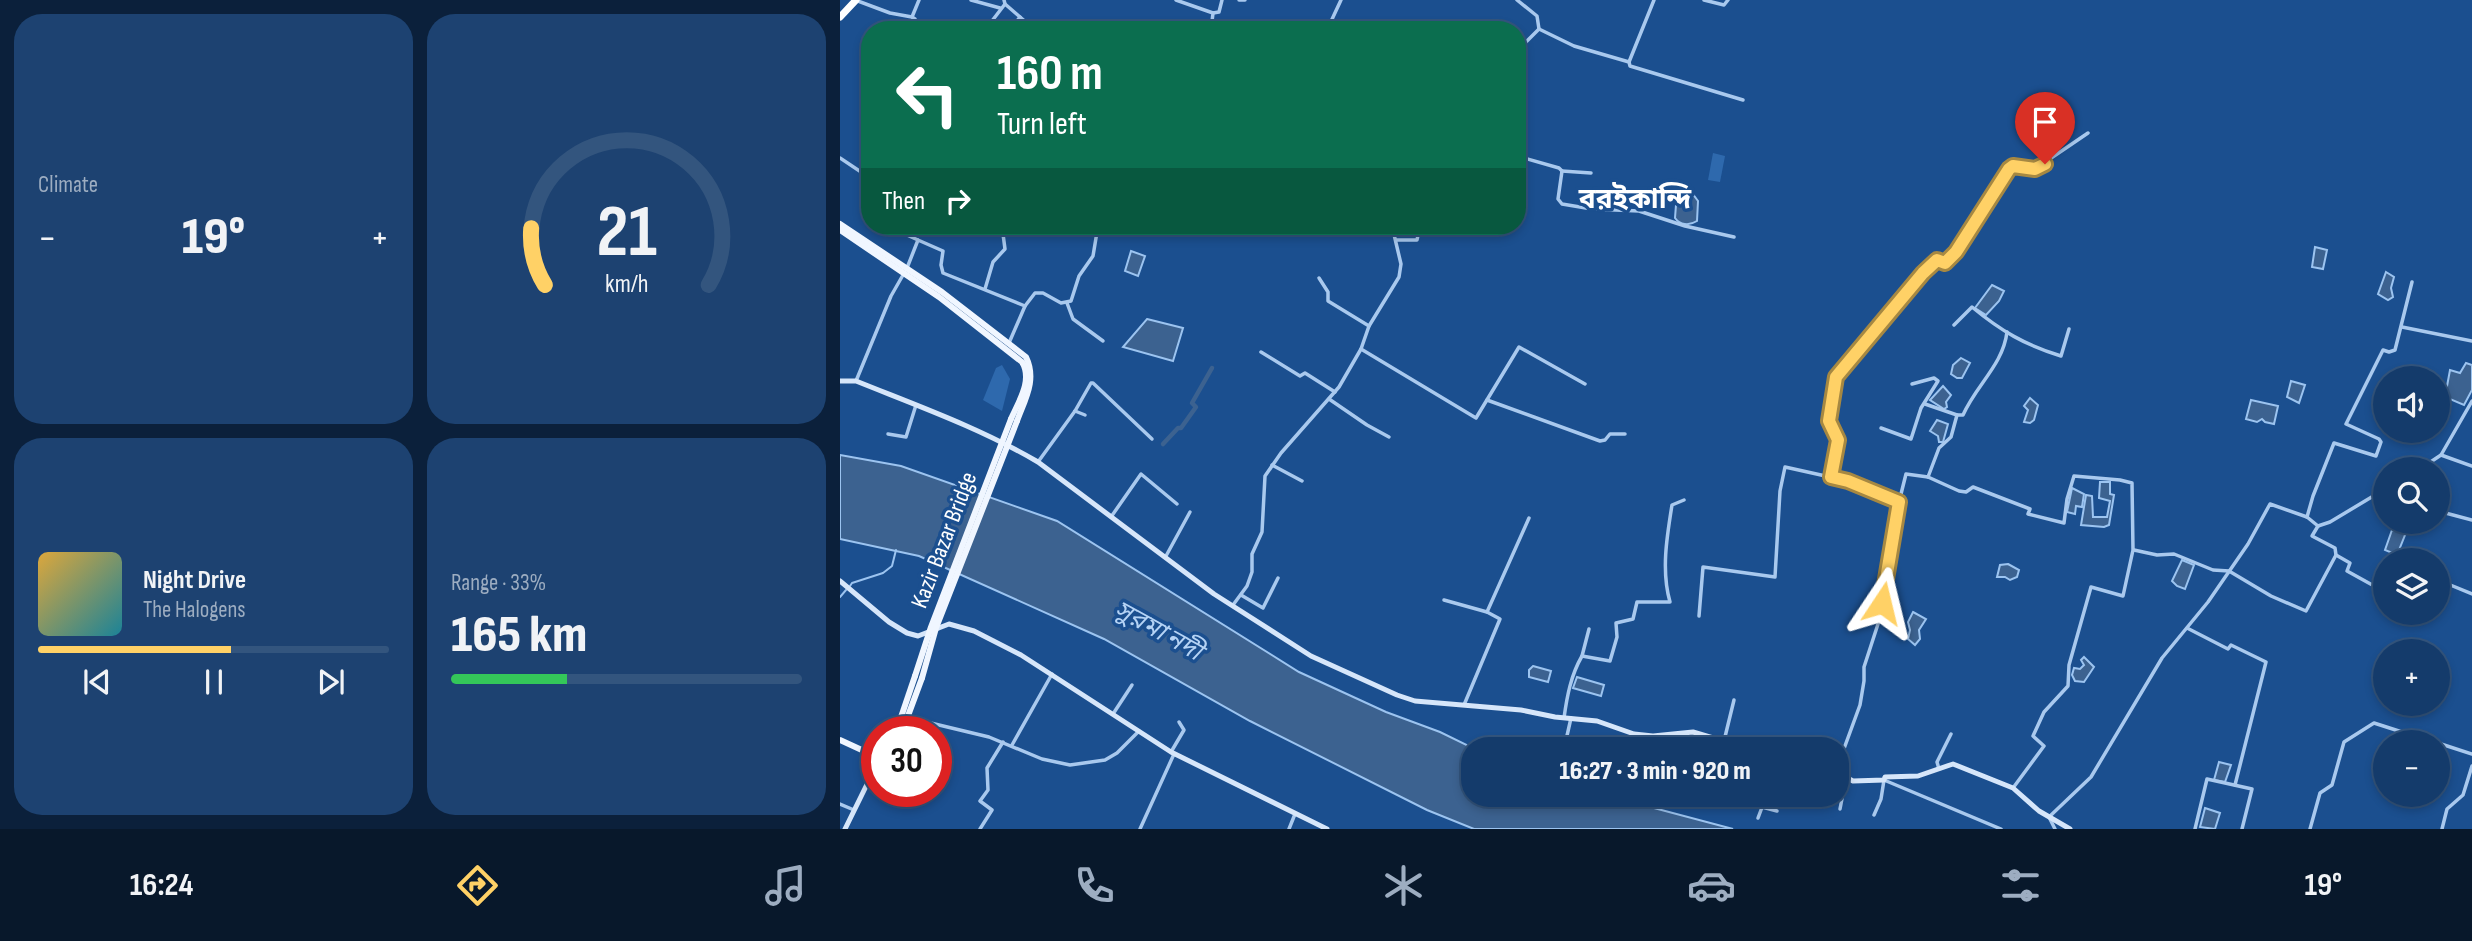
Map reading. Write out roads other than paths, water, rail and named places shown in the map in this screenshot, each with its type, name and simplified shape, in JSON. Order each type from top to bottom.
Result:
[{"type":"highway","points":[[840,17],[855,1]]},
{"type":"main road","points":[[840,227],[1026,357],[1032,372],[1031,382],[1014,420],[936,628],[907,716]]},
{"type":"main road","points":[[903,716],[919,677]]},
{"type":"main road","points":[[840,740],[861,750]]},
{"type":"street","points":[[845,0],[912,17]]},
{"type":"street","points":[[912,17],[919,0]]},
{"type":"street","points":[[971,0],[1000,9]]},
{"type":"street","points":[[1175,0],[1213,13],[1219,12],[1222,0]]},
{"type":"street","points":[[1239,0],[1245,0]]},
{"type":"street","points":[[1331,21],[1341,0]]},
{"type":"street","points":[[1517,0],[1536,16],[1539,29]]},
{"type":"street","points":[[1629,62],[1654,0]]},
{"type":"street","points":[[1704,0],[1724,5],[1728,0]]},
{"type":"street","points":[[991,21],[1005,2],[1024,21]]},
{"type":"street","points":[[1212,21],[1213,13]]},
{"type":"street","points":[[912,17],[914,21]]},
{"type":"street","points":[[1526,42],[1539,29]]},
{"type":"street","points":[[1539,29],[1574,46],[1629,62],[1630,66],[1744,100]]},
{"type":"street","points":[[1831,477],[1838,440],[1829,421],[1836,377],[1841,369],[1923,273],[1937,260],[1945,263],[1956,252],[2009,169],[2013,166],[2035,169],[2088,133]]},
{"type":"street","points":[[840,158],[861,172]]},
{"type":"street","points":[[1526,159],[1562,171],[1591,173]]},
{"type":"street","points":[[1562,171],[1558,199],[1562,204],[1592,209],[1639,211],[1685,226],[1734,237]]},
{"type":"street","points":[[907,235],[943,251],[943,273],[1025,306]]},
{"type":"street","points":[[985,289],[993,262],[1005,249],[1003,235]]},
{"type":"street","points":[[1007,345],[1025,306],[1035,293],[1043,293],[1061,303],[1071,301],[1079,276],[1093,256],[1097,235]]},
{"type":"street","points":[[1233,605],[1252,572],[1252,554],[1262,532],[1265,476],[1272,464],[1335,392],[1361,349],[1369,326],[1399,277],[1401,264],[1395,235]]},
{"type":"street","points":[[1396,240],[1417,240],[1418,235]]},
{"type":"street","points":[[856,382],[891,296],[906,271],[918,240]]},
{"type":"street","points":[[1319,278],[1328,292],[1328,302],[1369,326]]},
{"type":"street","points":[[2307,517],[2334,443],[2376,456],[2381,442],[2379,439],[2346,424],[2383,351],[2395,351],[2412,282]]},
{"type":"street","points":[[1067,303],[1073,319],[1103,341]]},
{"type":"street","points":[[1954,325],[1972,307],[2029,346],[2061,356],[2068,329]]},
{"type":"street","points":[[2402,327],[2472,341]]},
{"type":"street","points":[[1924,404],[1963,415],[2005,348],[2007,332]]},
{"type":"street","points":[[1361,349],[1473,418],[1477,417],[1519,347],[1585,384]]},
{"type":"street","points":[[1261,352],[1300,376],[1305,373],[1335,392]]},
{"type":"street","points":[[1881,428],[1911,439],[1924,404],[1938,381],[1934,378],[1912,384]]},
{"type":"street","points":[[840,381],[856,382],[964,423],[1038,462],[1214,594],[1311,656],[1397,695],[1415,701],[1597,720],[1634,734],[1653,736],[1686,731],[1709,737]]},
{"type":"street","points":[[1038,462],[1090,383],[1152,439]]},
{"type":"street","points":[[1329,399],[1388,437]]},
{"type":"street","points":[[1488,400],[1600,440],[1611,435],[1625,434]]},
{"type":"street","points":[[2472,401],[2441,456],[2472,466]]},
{"type":"street","points":[[888,434],[906,437],[916,405]]},
{"type":"street","points":[[1074,411],[1085,415]]},
{"type":"street","points":[[2466,412],[2472,415]]},
{"type":"street","points":[[1928,477],[1939,448],[1951,437],[1957,415]]},
{"type":"street","points":[[1272,464],[1302,481]]},
{"type":"street","points":[[1699,615],[1703,566],[1775,577],[1780,491],[1785,467],[1848,481],[1899,502]]},
{"type":"street","points":[[1111,517],[1141,474],[1177,504]]},
{"type":"street","points":[[1848,737],[1860,705],[1864,667],[1879,621],[1906,474],[1928,477],[1959,491],[1966,492],[1973,487],[2029,509],[2028,514],[2064,523],[2074,476],[2132,483],[2133,550],[2123,596],[2091,587],[2069,665],[2067,686],[2044,712],[2033,732],[2032,736],[2044,746],[2013,788]]},
{"type":"street","points":[[2133,550],[2157,555],[2175,554],[2213,570],[2229,571],[2271,596],[2306,611],[2336,555],[2335,548],[2312,536],[2318,526],[2330,523],[2373,496]]},
{"type":"street","points":[[1582,656],[1611,661],[1617,637],[1616,624],[1633,619],[1637,602],[1670,602],[1665,587],[1667,537],[1672,505],[1684,500]]},
{"type":"street","points":[[2049,817],[2091,777],[2162,658],[2248,544],[2270,504],[2307,517],[2318,526]]},
{"type":"street","points":[[1166,556],[1190,512]]},
{"type":"street","points":[[2450,514],[2472,520]]},
{"type":"street","points":[[1487,612],[1529,517]]},
{"type":"street","points":[[2336,555],[2350,563],[2347,571],[2373,585]]},
{"type":"street","points":[[1241,595],[1263,608],[1278,578]]},
{"type":"street","points":[[843,583],[907,633],[918,636],[949,624],[974,631],[1052,674],[1172,753],[1327,829]]},
{"type":"street","points":[[2450,585],[2472,594]]},
{"type":"street","points":[[1444,600],[1487,612],[1500,619],[1464,705]]},
{"type":"street","points":[[2187,628],[2228,649],[2231,645],[2266,662],[2235,785]]},
{"type":"street","points":[[1565,737],[1568,692],[1582,656],[1588,629]]},
{"type":"street","points":[[1012,746],[1052,674]]},
{"type":"street","points":[[1114,714],[1132,685]]},
{"type":"street","points":[[1725,737],[1734,700]]},
{"type":"street","points":[[1140,829],[1184,730],[1180,722]]},
{"type":"street","points":[[2310,829],[2320,793],[2332,785],[2344,743],[2374,723],[2395,730]]},
{"type":"street","points":[[952,729],[1003,742],[1042,760],[1070,765],[1105,760],[1117,753],[1139,731]]},
{"type":"street","points":[[1938,769],[1937,762],[1951,734]]},
{"type":"street","points":[[980,829],[992,810],[980,801],[988,790],[986,768],[1003,742]]},
{"type":"street","points":[[2450,747],[2472,754]]},
{"type":"street","points":[[1874,815],[1881,799],[1885,777],[1918,776],[1953,764],[2013,788],[2039,811],[2070,829]]},
{"type":"street","points":[[2442,829],[2448,809],[2463,795],[2472,766]]},
{"type":"street","points":[[1849,779],[1884,780],[2001,829]]},
{"type":"street","points":[[2195,829],[2207,779],[2252,789],[2242,829]]},
{"type":"street","points":[[845,829],[861,796]]},
{"type":"street","points":[[840,804],[854,810]]},
{"type":"street","points":[[1758,818],[1762,807],[1777,811]]},
{"type":"street","points":[[1289,829],[1295,814]]},
{"type":"street","points":[[2049,817],[2055,829]]},
{"type":"water","points":[[1692,193],[1698,201],[1697,221],[1685,224],[1675,218],[1676,205],[1680,203],[1682,195]]},
{"type":"water","points":[[2315,247],[2327,250],[2323,269],[2312,267]]},
{"type":"water","points":[[1131,251],[1145,256],[1138,276],[1125,271]]},
{"type":"water","points":[[2386,272],[2394,277],[2391,288],[2393,297],[2388,300],[2378,294]]},
{"type":"water","points":[[1992,285],[2004,291],[1986,315],[1975,308]]},
{"type":"water","points":[[1147,319],[1183,328],[1173,361],[1123,347]]},
{"type":"water","points":[[1961,358],[1970,363],[1962,378],[1957,378],[1951,374],[1953,365]]},
{"type":"water","points":[[2466,363],[2472,365],[2472,390],[2464,405],[2450,399],[2450,370],[2460,373]]},
{"type":"water","points":[[2291,381],[2305,385],[2299,403],[2287,397]]},
{"type":"water","points":[[1943,386],[1951,395],[1944,409],[1930,400]]},
{"type":"water","points":[[2030,398],[2038,405],[2034,420],[2030,423],[2024,422],[2028,410],[2024,406]]},
{"type":"water","points":[[2251,400],[2278,406],[2274,424],[2262,419],[2257,422],[2246,419]]},
{"type":"water","points":[[1937,420],[1948,424],[1943,442],[1939,442],[1938,436],[1930,431]]},
{"type":"water","name":"সুরমা নদী","points":[[840,455],[901,466],[1057,521],[1299,672],[1386,712],[1461,742],[1461,807],[1650,807],[1733,829],[1474,829],[1427,810],[1250,721],[1104,639],[919,556],[840,539]]},
{"type":"water","points":[[2100,482],[2110,482],[2110,494],[2114,495],[2109,525],[2081,525],[2086,495],[2092,496],[2093,517],[2107,517],[2110,501],[2099,498]]},
{"type":"water","points":[[2072,488],[2084,494],[2082,507],[2076,506],[2075,514],[2067,512]]},
{"type":"water","points":[[2391,534],[2405,535],[2400,548],[2386,548]]},
{"type":"water","points":[[2182,560],[2194,565],[2185,589],[2172,581]]},
{"type":"water","points":[[2008,564],[2019,570],[2017,577],[2010,580],[1997,577],[2000,565]]},
{"type":"water","points":[[1913,612],[1926,619],[1919,630],[1920,639],[1915,645],[1908,639],[1908,622]]},
{"type":"water","points":[[2084,657],[2094,667],[2084,682],[2075,681],[2072,675],[2074,668],[2080,669],[2084,665],[2081,660]]},
{"type":"water","points":[[1533,666],[1551,671],[1548,682],[1529,677],[1529,670]]},
{"type":"water","points":[[1577,677],[1604,685],[1601,696],[1573,688]]},
{"type":"water","points":[[2219,762],[2231,765],[2225,782],[2214,780]]},
{"type":"water","points":[[2205,808],[2220,813],[2215,829],[2200,827]]},
{"type":"waterway","points":[[1163,444],[1181,428],[1196,407],[1192,403],[1212,368]]},
{"type":"waterway","points":[[850,586],[883,573],[892,566],[896,550]]},
{"type":"waterway","points":[[840,597],[846,590]]},
{"type":"district","name":"বরইকান্দি","points":[[1635,199]]}]
